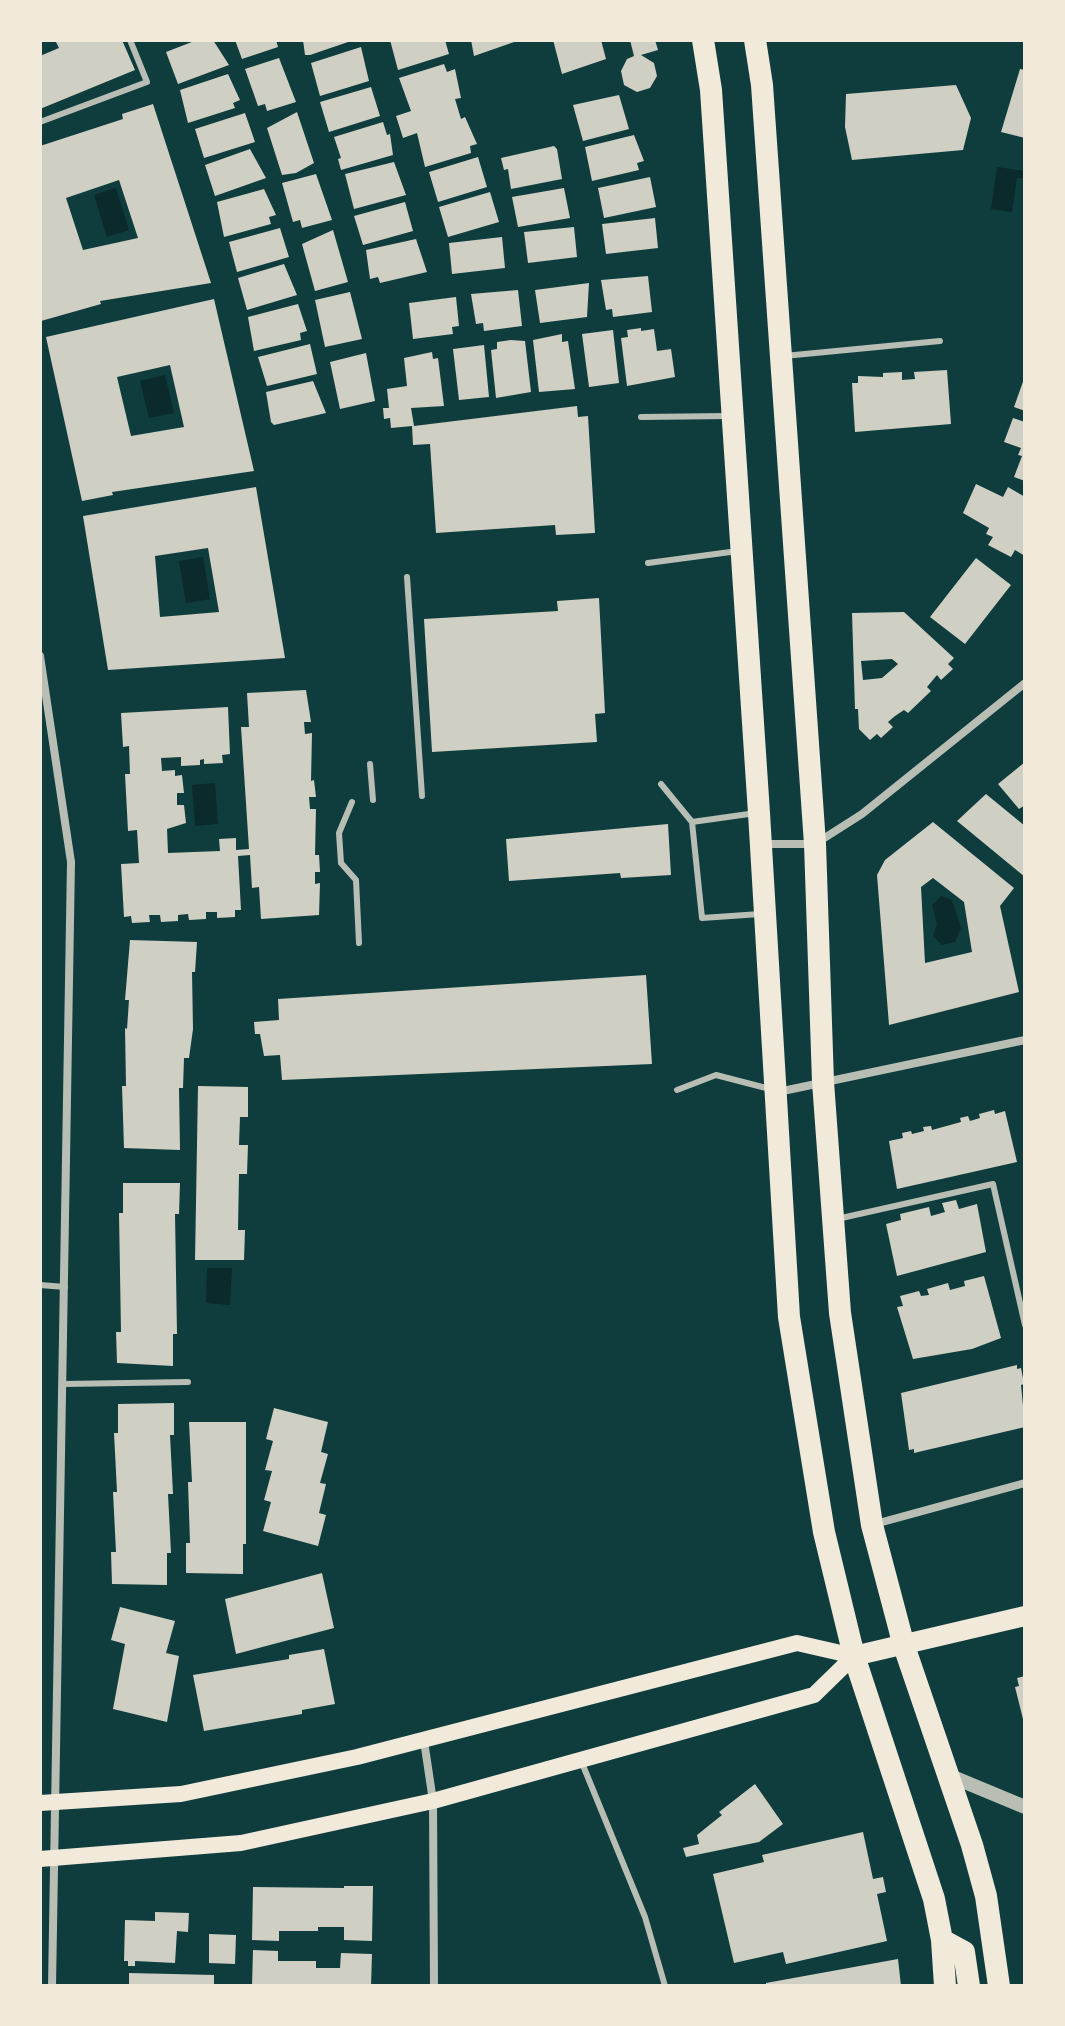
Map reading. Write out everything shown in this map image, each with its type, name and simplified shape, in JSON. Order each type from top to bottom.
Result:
[{"type":"highway","points":[[703,40],[711,90],[762,844],[789,1317],[824,1532],[854,1656],[934,1899],[942,1940],[945,1986]]},
{"type":"highway","points":[[755,40],[762,85],[815,844],[823,1082],[840,1313],[872,1525],[904,1646],[986,1896],[999,1986]]},
{"type":"highway","points":[[942,1940],[964,1952],[969,1986]]},
{"type":"main road","points":[[40,1803],[181,1794],[424,1741],[797,1643],[854,1656],[1025,1616]]},
{"type":"main road","points":[[47,1858],[241,1843],[433,1801],[814,1695],[854,1656]]},
{"type":"street","points":[[40,656],[71,862],[58,1802],[47,1858],[52,1986]]},
{"type":"street","points":[[762,844],[815,844],[862,814],[1025,683]]},
{"type":"street","points":[[777,1092],[1025,1040]]},
{"type":"street","points":[[872,1525],[1025,1483]]},
{"type":"street","points":[[424,1741],[433,1801],[434,1986]]},
{"type":"street","points":[[948,1775],[1025,1807]]},
{"type":"lane","points":[[40,122],[147,82],[130,40]]},
{"type":"lane","points":[[780,356],[940,341]]},
{"type":"lane","points":[[641,417],[733,416]]},
{"type":"lane","points":[[648,563],[742,550]]},
{"type":"lane","points":[[407,577],[422,796]]},
{"type":"lane","points":[[370,764],[373,800]]},
{"type":"lane","points":[[661,784],[692,822],[702,918],[766,914]]},
{"type":"lane","points":[[352,802],[339,833],[341,863],[356,880],[359,943]]},
{"type":"lane","points":[[692,822],[759,813]]},
{"type":"lane","points":[[677,1090],[716,1075],[777,1092]]},
{"type":"lane","points":[[833,1220],[993,1184],[1025,1325]]},
{"type":"lane","points":[[40,1285],[65,1287]]},
{"type":"lane","points":[[64,1384],[188,1382]]},
{"type":"lane","points":[[580,1760],[645,1917],[665,1986]]},
{"type":"water","points":[[997,167],[1025,171],[1024,178],[1017,178],[1012,212],[991,209]]},
{"type":"water","points":[[116,188],[129,230],[107,237],[94,195]]},
{"type":"water","points":[[165,375],[174,413],[149,418],[140,381]]},
{"type":"water","points":[[203,557],[210,599],[186,603],[179,561]]},
{"type":"water","points":[[215,783],[218,824],[195,826],[192,785]]},
{"type":"water","points":[[941,896],[952,900],[961,928],[955,942],[942,945],[933,936],[937,924],[932,905]]},
{"type":"water","points":[[207,1268],[232,1268],[230,1305],[206,1303]]},
{"type":"building","points":[[55,40],[122,40],[135,70],[40,109],[40,56],[59,48]]},
{"type":"building","points":[[197,40],[213,40],[229,65],[178,84],[166,52]]},
{"type":"building","points":[[235,40],[276,40],[278,47],[242,59]]},
{"type":"building","points":[[303,40],[354,40],[305,55]]},
{"type":"building","points":[[390,40],[445,40],[449,54],[398,70]]},
{"type":"building","points":[[471,40],[517,40],[517,41],[474,56]]},
{"type":"building","points":[[553,40],[601,40],[606,59],[562,74]]},
{"type":"building","points":[[630,40],[655,40],[658,50],[641,55],[654,63],[657,76],[650,88],[637,92],[624,85],[621,71],[627,59],[634,56]]},
{"type":"building","points":[[361,47],[369,81],[320,96],[311,63]]},
{"type":"building","points":[[279,58],[296,102],[267,111],[265,104],[258,106],[245,69]]},
{"type":"building","points":[[444,64],[447,72],[455,69],[461,98],[455,99],[461,119],[465,117],[477,144],[470,146],[471,153],[425,167],[417,133],[403,138],[396,116],[411,111],[399,78]]},
{"type":"building","points":[[1020,69],[1025,70],[1025,138],[1001,132]]},
{"type":"building","points":[[228,74],[240,100],[233,103],[235,108],[188,123],[180,90]]},
{"type":"building","points":[[956,85],[971,118],[963,150],[852,160],[845,127],[846,94]]},
{"type":"building","points":[[371,87],[380,116],[329,132],[320,102]]},
{"type":"building","points":[[619,95],[629,129],[583,141],[573,105]]},
{"type":"building","points":[[153,104],[211,283],[100,301],[101,304],[41,321],[40,146],[123,119],[122,114]],"holes":[[[119,180],[138,238],[83,250],[66,198]]]},
{"type":"building","points":[[297,112],[314,163],[296,173],[282,175],[267,128]]},
{"type":"building","points":[[245,113],[255,142],[204,158],[195,129]]},
{"type":"building","points":[[383,122],[387,135],[390,134],[393,155],[341,170],[338,159],[341,158],[334,137]]},
{"type":"building","points":[[634,135],[644,161],[637,163],[639,170],[592,181],[585,147]]},
{"type":"building","points":[[554,146],[562,179],[511,189],[508,169],[504,170],[501,158]]},
{"type":"building","points":[[250,149],[266,178],[215,196],[205,165]]},
{"type":"building","points":[[478,157],[487,187],[438,202],[429,172]]},
{"type":"building","points":[[394,162],[406,195],[354,209],[345,174]]},
{"type":"building","points":[[316,174],[332,220],[302,228],[300,220],[293,222],[282,183]]},
{"type":"building","points":[[650,177],[656,207],[604,218],[598,188]]},
{"type":"building","points":[[564,188],[570,218],[518,227],[512,197]]},
{"type":"building","points":[[264,189],[276,215],[269,217],[271,224],[224,237],[217,202]]},
{"type":"building","points":[[490,192],[499,222],[448,237],[439,207]]},
{"type":"building","points":[[405,202],[413,231],[363,245],[354,216]]},
{"type":"building","points":[[655,218],[658,248],[606,254],[602,224]]},
{"type":"building","points":[[574,227],[577,257],[528,263],[524,232]]},
{"type":"building","points":[[280,228],[289,257],[237,272],[229,242]]},
{"type":"building","points":[[333,230],[348,282],[315,291],[302,244]]},
{"type":"building","points":[[502,237],[505,268],[452,274],[449,243]]},
{"type":"building","points":[[416,239],[427,272],[380,283],[378,277],[370,279],[366,250]]},
{"type":"building","points":[[284,264],[297,295],[247,310],[238,278]]},
{"type":"building","points":[[648,276],[652,312],[613,317],[612,309],[606,310],[601,280]]},
{"type":"building","points":[[589,283],[587,317],[540,323],[535,290]]},
{"type":"building","points":[[518,290],[522,326],[484,331],[483,323],[476,324],[471,294]]},
{"type":"building","points":[[350,292],[362,339],[325,347],[315,300]]},
{"type":"building","points":[[456,297],[459,326],[452,327],[453,334],[413,339],[409,303]]},
{"type":"building","points":[[214,299],[254,471],[112,492],[113,495],[82,501],[46,337]],"holes":[[[170,365],[184,427],[131,436],[117,377]]]},
{"type":"building","points":[[298,304],[307,331],[300,333],[301,340],[254,351],[248,317]]},
{"type":"building","points":[[641,328],[641,331],[654,329],[657,351],[671,349],[675,377],[627,386],[621,338],[628,337],[627,330]]},
{"type":"building","points":[[613,330],[619,383],[589,387],[582,334]]},
{"type":"building","points":[[562,334],[562,342],[568,341],[575,389],[539,392],[533,340]]},
{"type":"building","points":[[525,341],[531,392],[496,398],[491,350],[497,349],[497,342]]},
{"type":"building","points":[[310,344],[317,374],[267,386],[258,357]]},
{"type":"building","points":[[484,345],[489,397],[459,400],[453,349]]},
{"type":"building","points":[[432,352],[433,359],[438,358],[444,406],[411,408],[414,426],[577,406],[578,417],[588,416],[595,533],[556,535],[555,525],[436,533],[430,444],[413,445],[412,426],[391,428],[390,418],[384,419],[383,408],[389,408],[387,389],[407,386],[404,358]]},
{"type":"building","points":[[366,353],[375,401],[340,409],[330,362]]},
{"type":"building","points":[[947,370],[951,424],[855,432],[852,383],[858,383],[858,376],[883,377],[883,373],[902,372],[902,380],[915,379],[914,372]]},
{"type":"building","points":[[1025,376],[1025,411],[1014,407]]},
{"type":"building","points":[[313,381],[326,413],[274,425],[266,392]]},
{"type":"building","points":[[1013,418],[1025,422],[1025,481],[1014,477],[1022,456],[1018,455],[1021,448],[1004,442]]},
{"type":"building","points":[[976,484],[1003,497],[1008,487],[1025,497],[1025,556],[1015,550],[1011,557],[988,545],[993,537],[986,534],[989,528],[963,513]]},
{"type":"building","points":[[256,487],[285,658],[108,670],[83,516]],"holes":[[[208,548],[219,612],[160,617],[155,556]]]},
{"type":"building","points":[[976,558],[1011,585],[965,644],[930,617]]},
{"type":"building","points":[[599,598],[605,713],[595,714],[597,742],[432,752],[424,619],[558,611],[557,601]]},
{"type":"building","points":[[904,612],[954,658],[948,664],[953,669],[941,680],[937,675],[927,687],[931,691],[908,713],[904,710],[888,722],[893,727],[881,738],[877,734],[870,740],[859,729],[858,709],[855,709],[852,613]],"holes":[[[892,659],[898,664],[882,678],[863,680],[861,661]]]},
{"type":"building","points":[[306,690],[311,722],[304,722],[305,734],[312,733],[311,781],[314,780],[316,797],[309,797],[310,809],[316,809],[315,855],[319,855],[320,872],[315,872],[315,884],[320,883],[319,915],[261,919],[259,887],[252,888],[250,855],[238,856],[241,910],[235,910],[235,917],[217,918],[217,912],[206,912],[206,919],[189,920],[188,914],[178,915],[178,921],[161,922],[160,915],[149,915],[150,922],[132,923],[131,916],[124,917],[121,864],[139,863],[137,830],[128,831],[125,774],[130,774],[129,746],[123,747],[121,713],[228,707],[230,754],[222,755],[223,763],[204,764],[204,759],[200,760],[200,765],[181,766],[181,757],[161,758],[162,771],[175,770],[175,776],[182,775],[184,793],[177,793],[177,805],[184,805],[186,823],[167,829],[168,853],[220,851],[219,839],[236,838],[236,850],[249,849],[241,727],[249,727],[247,693]]},
{"type":"building","points":[[1025,762],[1025,805],[1019,809],[998,784]]},
{"type":"building","points":[[986,794],[1025,826],[1025,877],[957,821]]},
{"type":"building","points":[[933,822],[1014,888],[1000,906],[1019,992],[889,1025],[877,875],[885,860]],"holes":[[[933,878],[964,902],[972,952],[925,963],[921,887]]]},
{"type":"building","points":[[668,824],[671,875],[621,878],[620,873],[509,881],[506,839]]},
{"type":"building","points":[[130,940],[197,942],[195,972],[192,972],[193,1029],[189,1058],[184,1058],[183,1088],[179,1088],[180,1150],[124,1148],[122,1086],[126,1086],[125,1028],[129,1000],[125,1000]]},
{"type":"building","points":[[646,975],[652,1064],[282,1080],[280,1055],[264,1056],[260,1034],[255,1034],[254,1022],[279,1020],[278,999]]},
{"type":"building","points":[[198,1086],[248,1087],[248,1117],[240,1117],[239,1145],[248,1145],[247,1174],[239,1174],[238,1230],[245,1230],[244,1260],[195,1260]]},
{"type":"building","points":[[994,1110],[995,1114],[1005,1111],[1017,1162],[897,1189],[889,1141],[903,1138],[902,1133],[911,1131],[912,1134],[931,1126],[932,1130],[961,1122],[960,1118],[968,1116],[970,1121],[980,1118],[979,1114]]},
{"type":"building","points":[[123,1183],[180,1183],[179,1214],[175,1214],[177,1334],[173,1334],[173,1366],[117,1363],[116,1332],[121,1332],[119,1213],[123,1213]]},
{"type":"building","points":[[956,1200],[959,1209],[977,1204],[986,1252],[897,1276],[886,1224],[901,1220],[900,1214],[929,1207],[931,1216],[945,1212],[942,1203]]},
{"type":"building","points":[[984,1276],[1001,1338],[972,1349],[913,1359],[897,1307],[903,1306],[900,1296],[919,1291],[921,1296],[929,1295],[927,1289],[948,1283],[950,1290],[965,1286],[964,1281]]},
{"type":"building","points":[[1017,1365],[1017,1369],[1021,1368],[1024,1384],[1021,1385],[1025,1427],[914,1453],[914,1449],[909,1450],[901,1393]]},
{"type":"building","points":[[174,1403],[174,1435],[170,1435],[173,1494],[168,1494],[171,1553],[167,1553],[167,1585],[112,1584],[111,1552],[116,1552],[113,1492],[117,1492],[114,1433],[118,1433],[118,1404]]},
{"type":"building","points":[[274,1408],[328,1422],[321,1452],[328,1454],[320,1483],[326,1484],[319,1513],[326,1515],[318,1546],[263,1531],[271,1502],[264,1500],[272,1471],[265,1470],[273,1441],[266,1439]]},
{"type":"building","points":[[189,1422],[246,1422],[246,1544],[243,1544],[243,1574],[186,1573],[186,1543],[190,1543],[188,1482],[192,1482]]},
{"type":"building","points":[[322,1573],[334,1628],[236,1654],[225,1599]]},
{"type":"building","points":[[120,1607],[175,1621],[166,1653],[179,1656],[167,1722],[113,1709],[125,1644],[111,1640]]},
{"type":"building","points":[[324,1649],[335,1704],[302,1710],[302,1714],[204,1731],[193,1675],[289,1659],[289,1655]]},
{"type":"building","points":[[1025,1676],[1024,1723],[1015,1687],[1019,1686],[1017,1678]]},
{"type":"building","points":[[755,1784],[783,1824],[759,1842],[686,1857],[683,1848],[699,1844],[697,1835],[722,1815],[719,1812]]},
{"type":"building","points":[[863,1832],[873,1879],[883,1877],[886,1892],[877,1894],[887,1941],[786,1964],[783,1952],[734,1963],[713,1874],[764,1862],[762,1855]]},
{"type":"building","points":[[373,1886],[372,1941],[344,1940],[344,1927],[279,1931],[279,1941],[252,1940],[253,1887]]},
{"type":"building","points":[[155,1912],[189,1913],[188,1932],[177,1931],[175,1963],[135,1961],[135,1966],[128,1966],[128,1961],[124,1961],[125,1920],[155,1921]]},
{"type":"building","points":[[209,1934],[236,1935],[235,1964],[209,1963]]},
{"type":"building","points":[[253,1950],[278,1951],[278,1961],[316,1961],[316,1968],[340,1968],[341,1953],[372,1954],[371,1986],[252,1986]]},
{"type":"building","points":[[898,1959],[901,1986],[766,1986],[766,1983]]},
{"type":"building","points":[[129,1973],[214,1975],[214,1986],[129,1986]]}]
